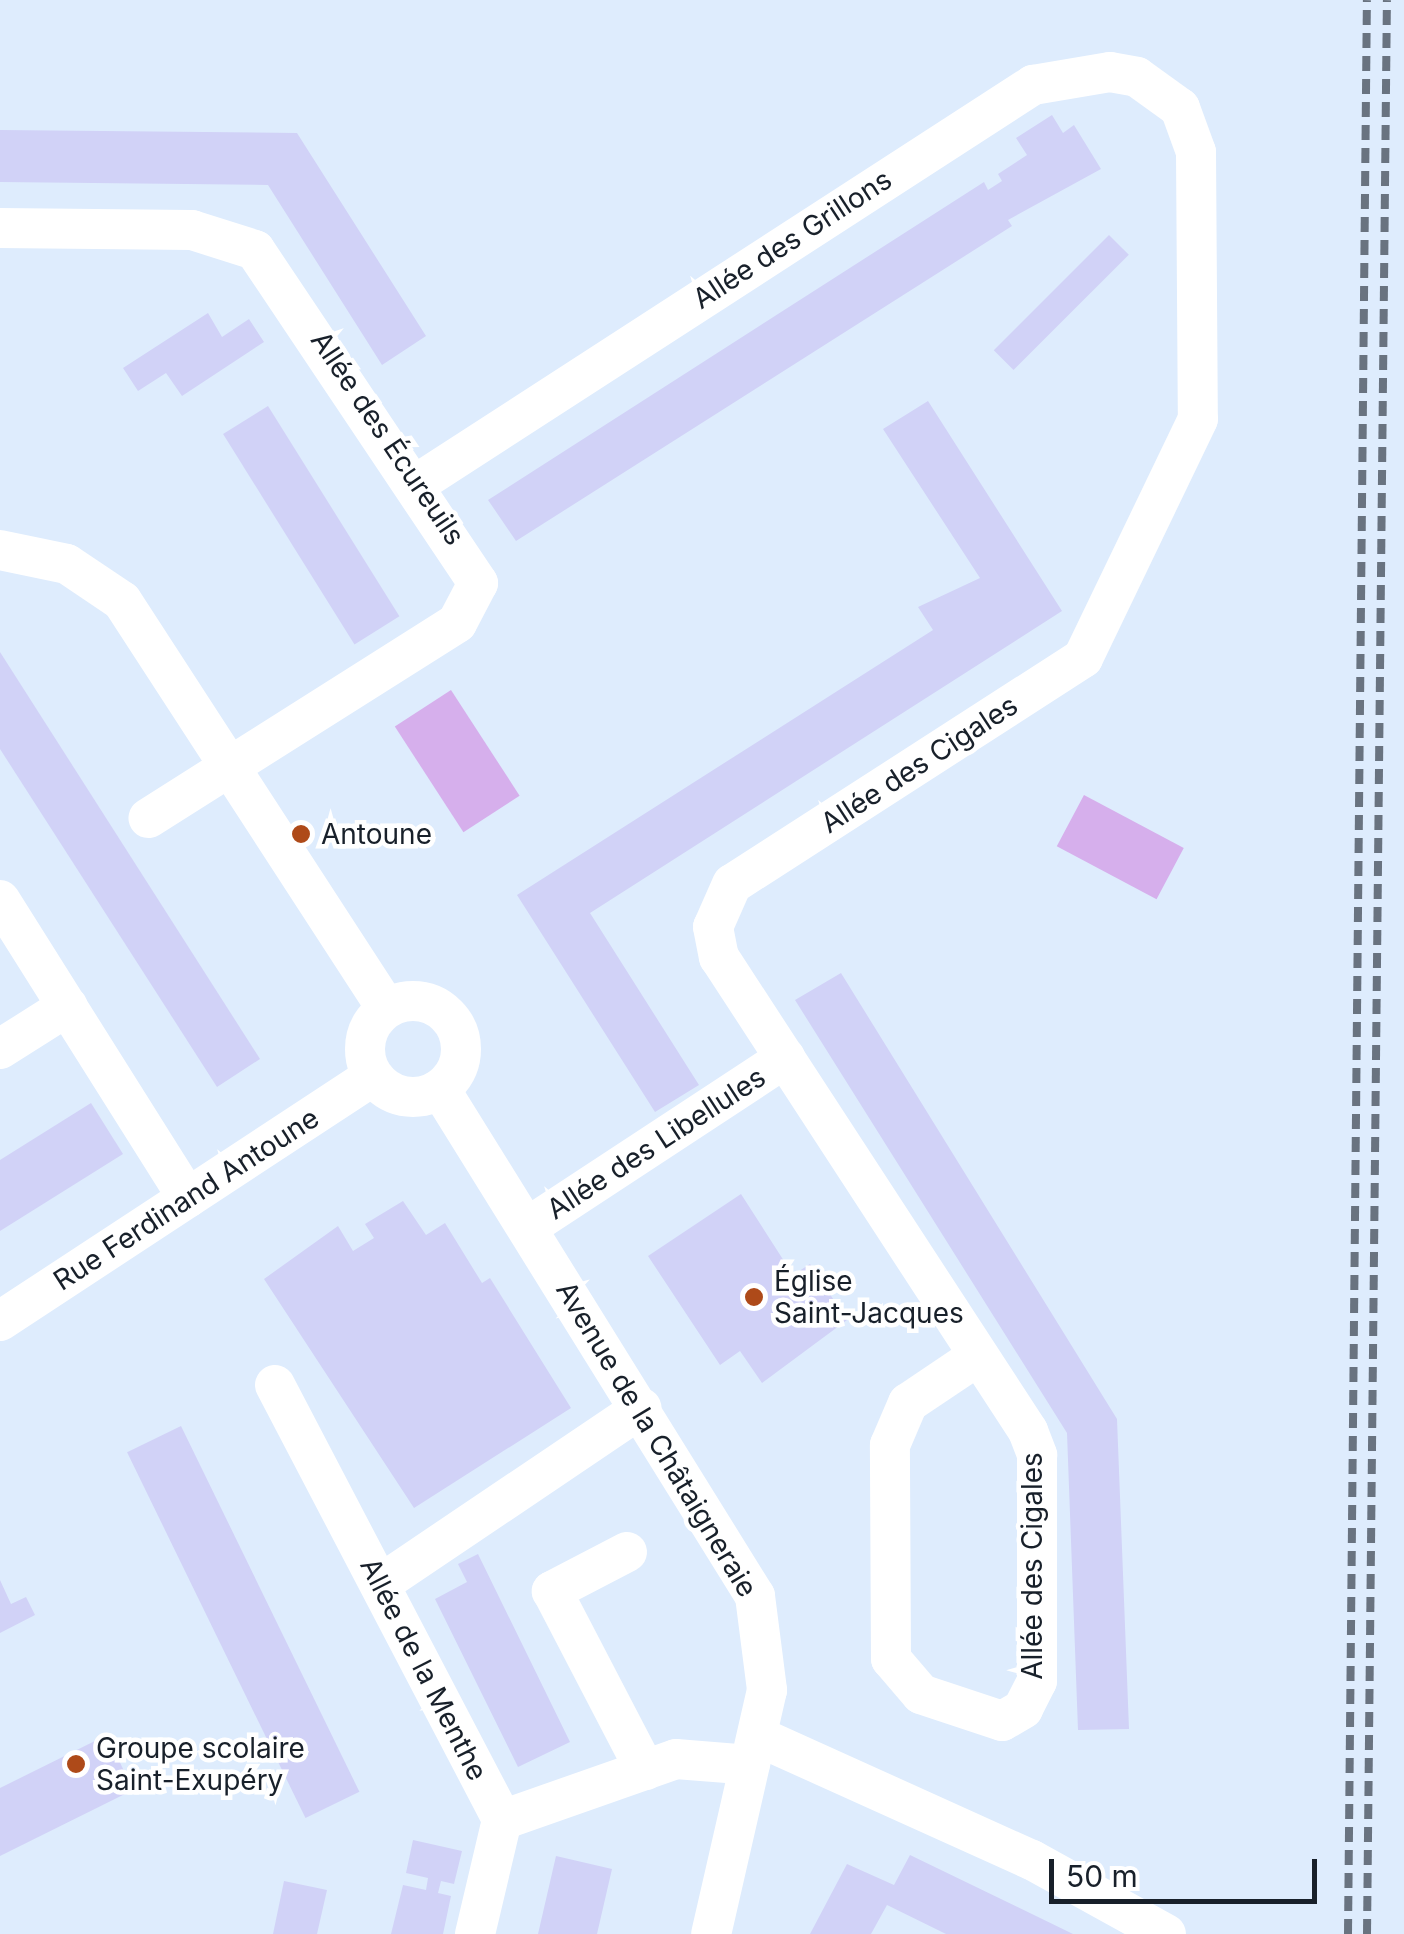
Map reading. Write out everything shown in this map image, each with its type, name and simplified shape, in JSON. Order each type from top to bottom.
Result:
[{"type":"street","name":"Allée des Grillons","points":[[418,483],[1033,85],[1110,72],[1137,77],[1180,108]]},
{"type":"street","name":"Allée des Cigales","points":[[978,1356],[908,1403],[890,1445],[891,1659],[921,1694],[1002,1721],[1023,1709],[1037,1681],[1036,1455],[978,1356],[719,956],[712,927],[732,884],[1083,658],[1188,452],[1198,419],[1196,152],[1180,108]]},
{"type":"street","name":"Allée des Écureuils","points":[[0,228],[192,230],[255,250],[474,570],[467,613],[149,818]]},
{"type":"street","points":[[0,550],[67,564],[122,601],[226,768],[386,1008]]},
{"type":"street","points":[[6,923],[68,1006],[188,1198]]},
{"type":"street","points":[[415,1001],[453,1022],[459,1066],[440,1090],[404,1098],[372,1076],[366,1040],[386,1008],[415,1001]]},
{"type":"street","points":[[0,1049],[68,1006]]},
{"type":"street","name":"Allée des Libellules","points":[[528,1227],[785,1058]]},
{"type":"street","name":"Rue Ferdinand Antoune","points":[[0,1321],[372,1076]]},
{"type":"street","name":"Avenue de la Châtaigneraie","points":[[440,1090],[642,1408],[755,1596],[768,1658],[754,1751],[710,1934]]},
{"type":"street","name":"Allée de la Menthe","points":[[275,1385],[382,1582],[502,1820]]},
{"type":"street","points":[[382,1582],[642,1408]]},
{"type":"street","points":[[627,1552],[552,1591],[646,1770]]},
{"type":"street","points":[[475,1934],[502,1820],[646,1770],[754,1751],[1032,1860],[1166,1934]]},
{"type":"shaded area","points":[[451,690],[520,796],[463,832],[395,726]]},
{"type":"shaded area","points":[[1084,795],[1184,848],[1157,899],[1057,846]]},
{"type":"building","points":[[1052,115],[1063,133],[1074,125],[1101,169],[1008,220],[1012,226],[516,541],[488,500],[984,182],[988,190],[1002,181],[998,174],[1027,155],[1016,138]]},
{"type":"building","points":[[0,130],[297,133],[426,336],[382,365],[268,185],[0,182]]},
{"type":"building","points":[[1109,235],[1129,255],[1014,370],[994,350]]},
{"type":"building","points":[[208,313],[222,337],[249,319],[264,342],[182,396],[166,373],[138,391],[123,368]]},
{"type":"building","points":[[928,401],[1062,611],[590,913],[699,1085],[655,1112],[517,895],[933,630],[918,607],[980,578],[883,429]]},
{"type":"building","points":[[268,406],[399,616],[354,644],[223,434]]},
{"type":"building","points":[[0,652],[260,1059],[217,1087],[0,749]]},
{"type":"building","points":[[841,973],[1117,1419],[1129,1729],[1078,1730],[1067,1433],[795,1000]]},
{"type":"building","points":[[91,1103],[123,1154],[0,1231],[0,1160]]},
{"type":"building","name":"Église Saint-Jacques","points":[[741,1194],[793,1275],[810,1264],[847,1320],[762,1383],[740,1351],[720,1365],[648,1256]]},
{"type":"building","points":[[403,1201],[426,1235],[445,1223],[482,1283],[490,1278],[571,1408],[414,1508],[264,1279],[338,1226],[353,1251],[374,1238],[365,1224]]},
{"type":"building","points":[[181,1426],[359,1792],[305,1818],[127,1452]]},
{"type":"building","points":[[478,1554],[570,1742],[518,1767],[435,1599],[467,1582],[458,1564]]},
{"type":"building","points":[[0,1580],[11,1604],[26,1597],[35,1615],[0,1633]]},
{"type":"building","points":[[107,1735],[133,1790],[0,1856],[0,1788]]},
{"type":"building","points":[[413,1840],[462,1851],[454,1884],[441,1881],[438,1893],[451,1896],[443,1934],[391,1934],[403,1885],[426,1890],[428,1878],[406,1873]]},
{"type":"building","points":[[910,1855],[1073,1934],[946,1934],[887,1905],[871,1934],[810,1934],[847,1864],[894,1885]]},
{"type":"building","points":[[556,1856],[612,1869],[597,1934],[538,1934]]},
{"type":"building","points":[[284,1881],[327,1890],[317,1934],[273,1934]]},
{"type":"railway","points":[[1348,1934],[1367,0]]},
{"type":"railway","points":[[1367,1934],[1387,0]]},
{"type":"place","name":"Antoune","points":[[301,834]]},
{"type":"place","name":"Église Saint-Jacques","points":[[754,1297]]},
{"type":"place","name":"Groupe scolaire Saint-Exupéry","points":[[76,1764]]}]
